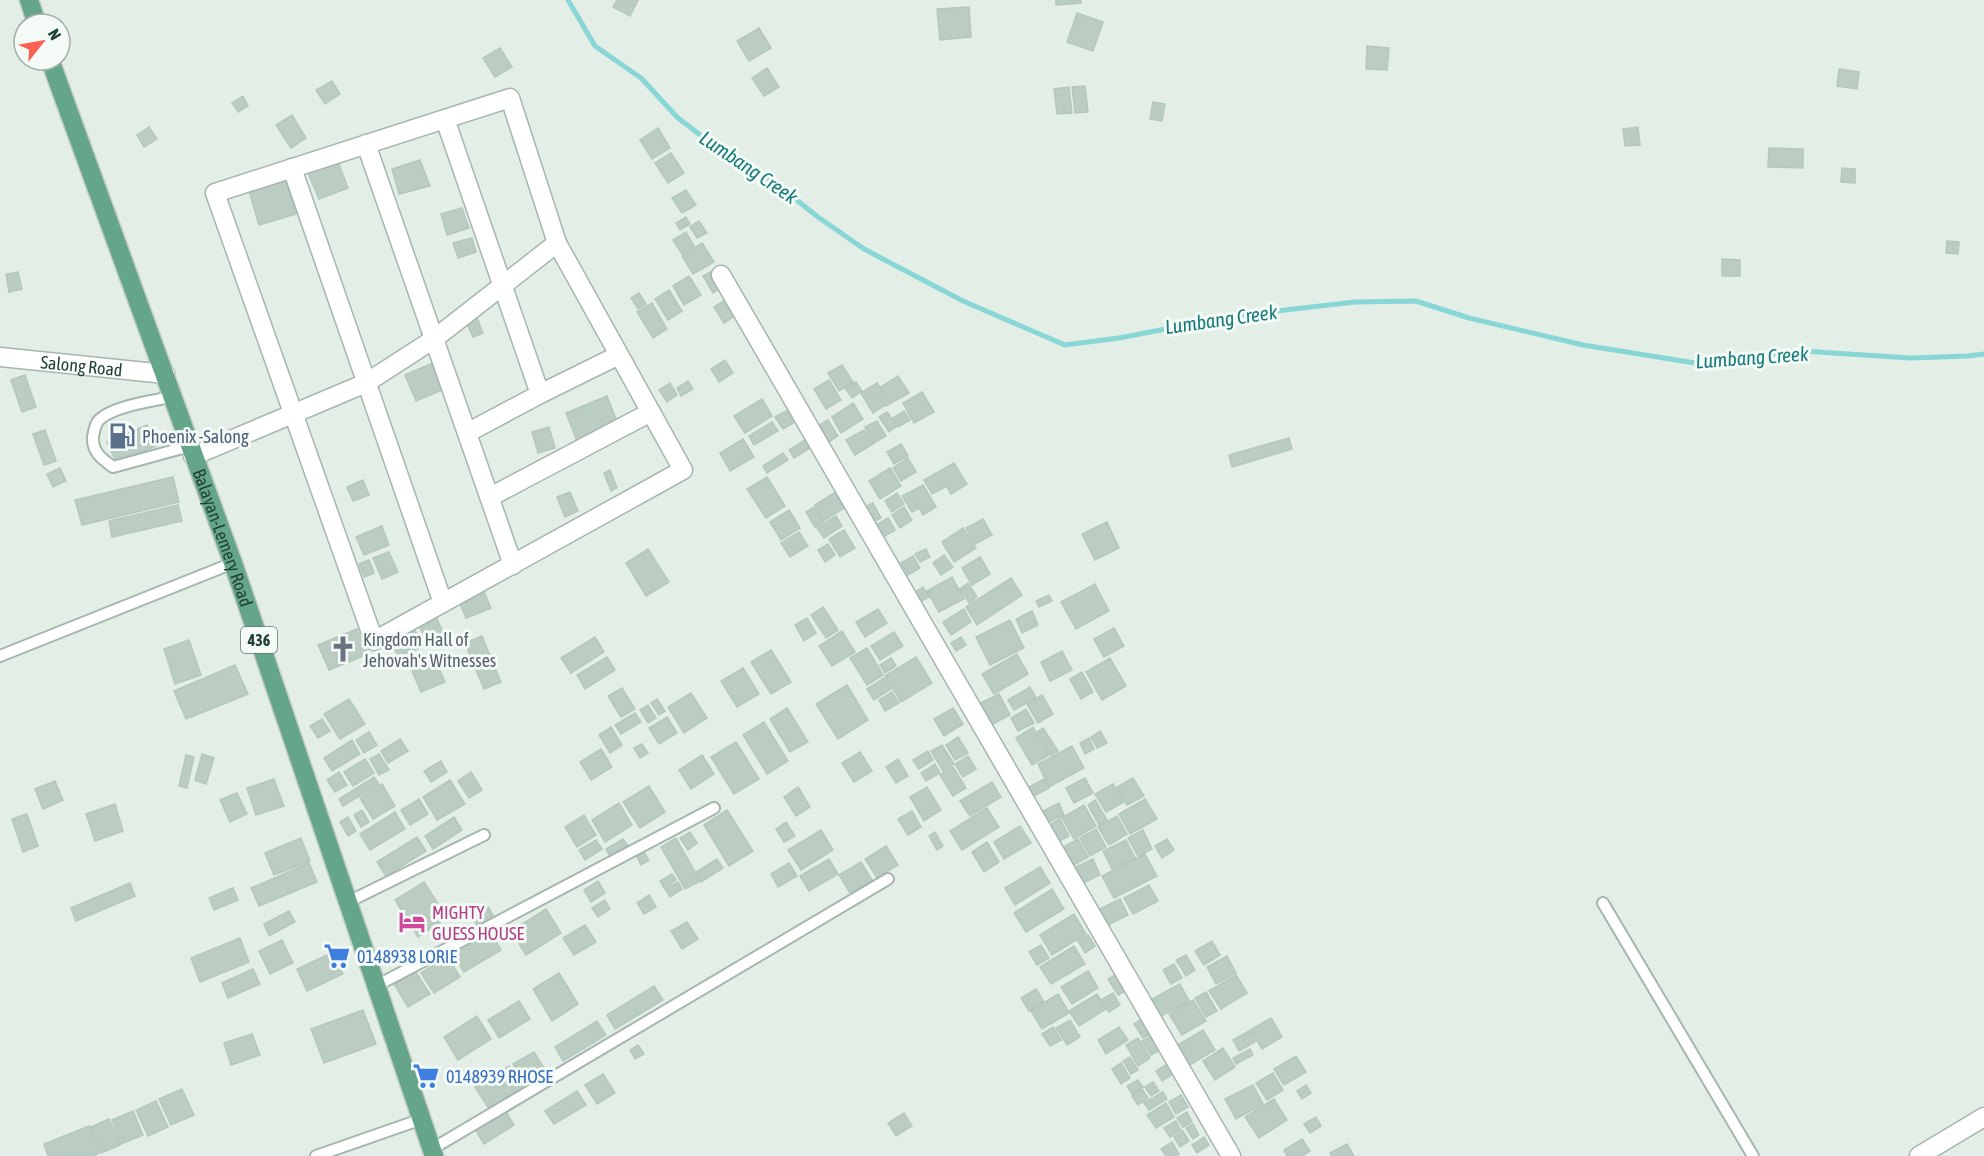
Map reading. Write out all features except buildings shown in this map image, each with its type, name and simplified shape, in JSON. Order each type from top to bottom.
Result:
[{"type":"main road","name":"Balayan-Lemery Road","points":[[54,72],[233,563],[433,1153]]},
{"type":"street","points":[[510,98],[557,243],[683,470],[374,640],[215,192],[366,144],[510,98]]},
{"type":"street","points":[[445,119],[540,394]]},
{"type":"street","points":[[366,144],[513,565]]},
{"type":"street","points":[[292,168],[443,603]]},
{"type":"street","points":[[192,451],[293,415],[366,383],[434,339],[557,243]]},
{"type":"street","points":[[721,275],[1231,1156]]},
{"type":"street","points":[[467,434],[540,394],[619,355]]},
{"type":"street","name":"Salong Road","points":[[0,357],[165,374]]},
{"type":"street","points":[[490,497],[651,412]]},
{"type":"street","points":[[1919,1156],[1984,1116]]},
{"type":"lane","points":[[172,397],[112,411],[98,420],[94,430],[93,444],[99,458],[113,467],[192,451]]},
{"type":"lane","points":[[0,656],[233,563]]},
{"type":"lane","points":[[376,986],[714,808]]},
{"type":"lane","points":[[348,902],[484,835]]},
{"type":"lane","points":[[433,1153],[888,879]]},
{"type":"lane","points":[[1603,903],[1753,1156]]},
{"type":"lane","points":[[316,1156],[422,1119]]},
{"type":"waterway","name":"Lumbang Creek","points":[[568,0],[595,46],[641,78],[678,118],[724,153],[774,182],[818,217],[864,249],[963,301],[1065,345],[1119,338],[1233,316],[1355,302],[1416,301],[1469,318],[1583,345],[1695,363],[1802,351],[1910,358],[1984,354]]},
{"type":"place","name":"Phoenix -Salong","points":[[122,436]]},
{"type":"place","name":"Kingdom Hall of Jehovah's Witnesses","points":[[343,649]]},
{"type":"place","name":"MIGHTY GUESS HOUSE","points":[[412,922]]},
{"type":"place","name":"0148938 LORIE","points":[[337,956]]},
{"type":"place","name":"0148939 RHOSE","points":[[426,1076]]}]
